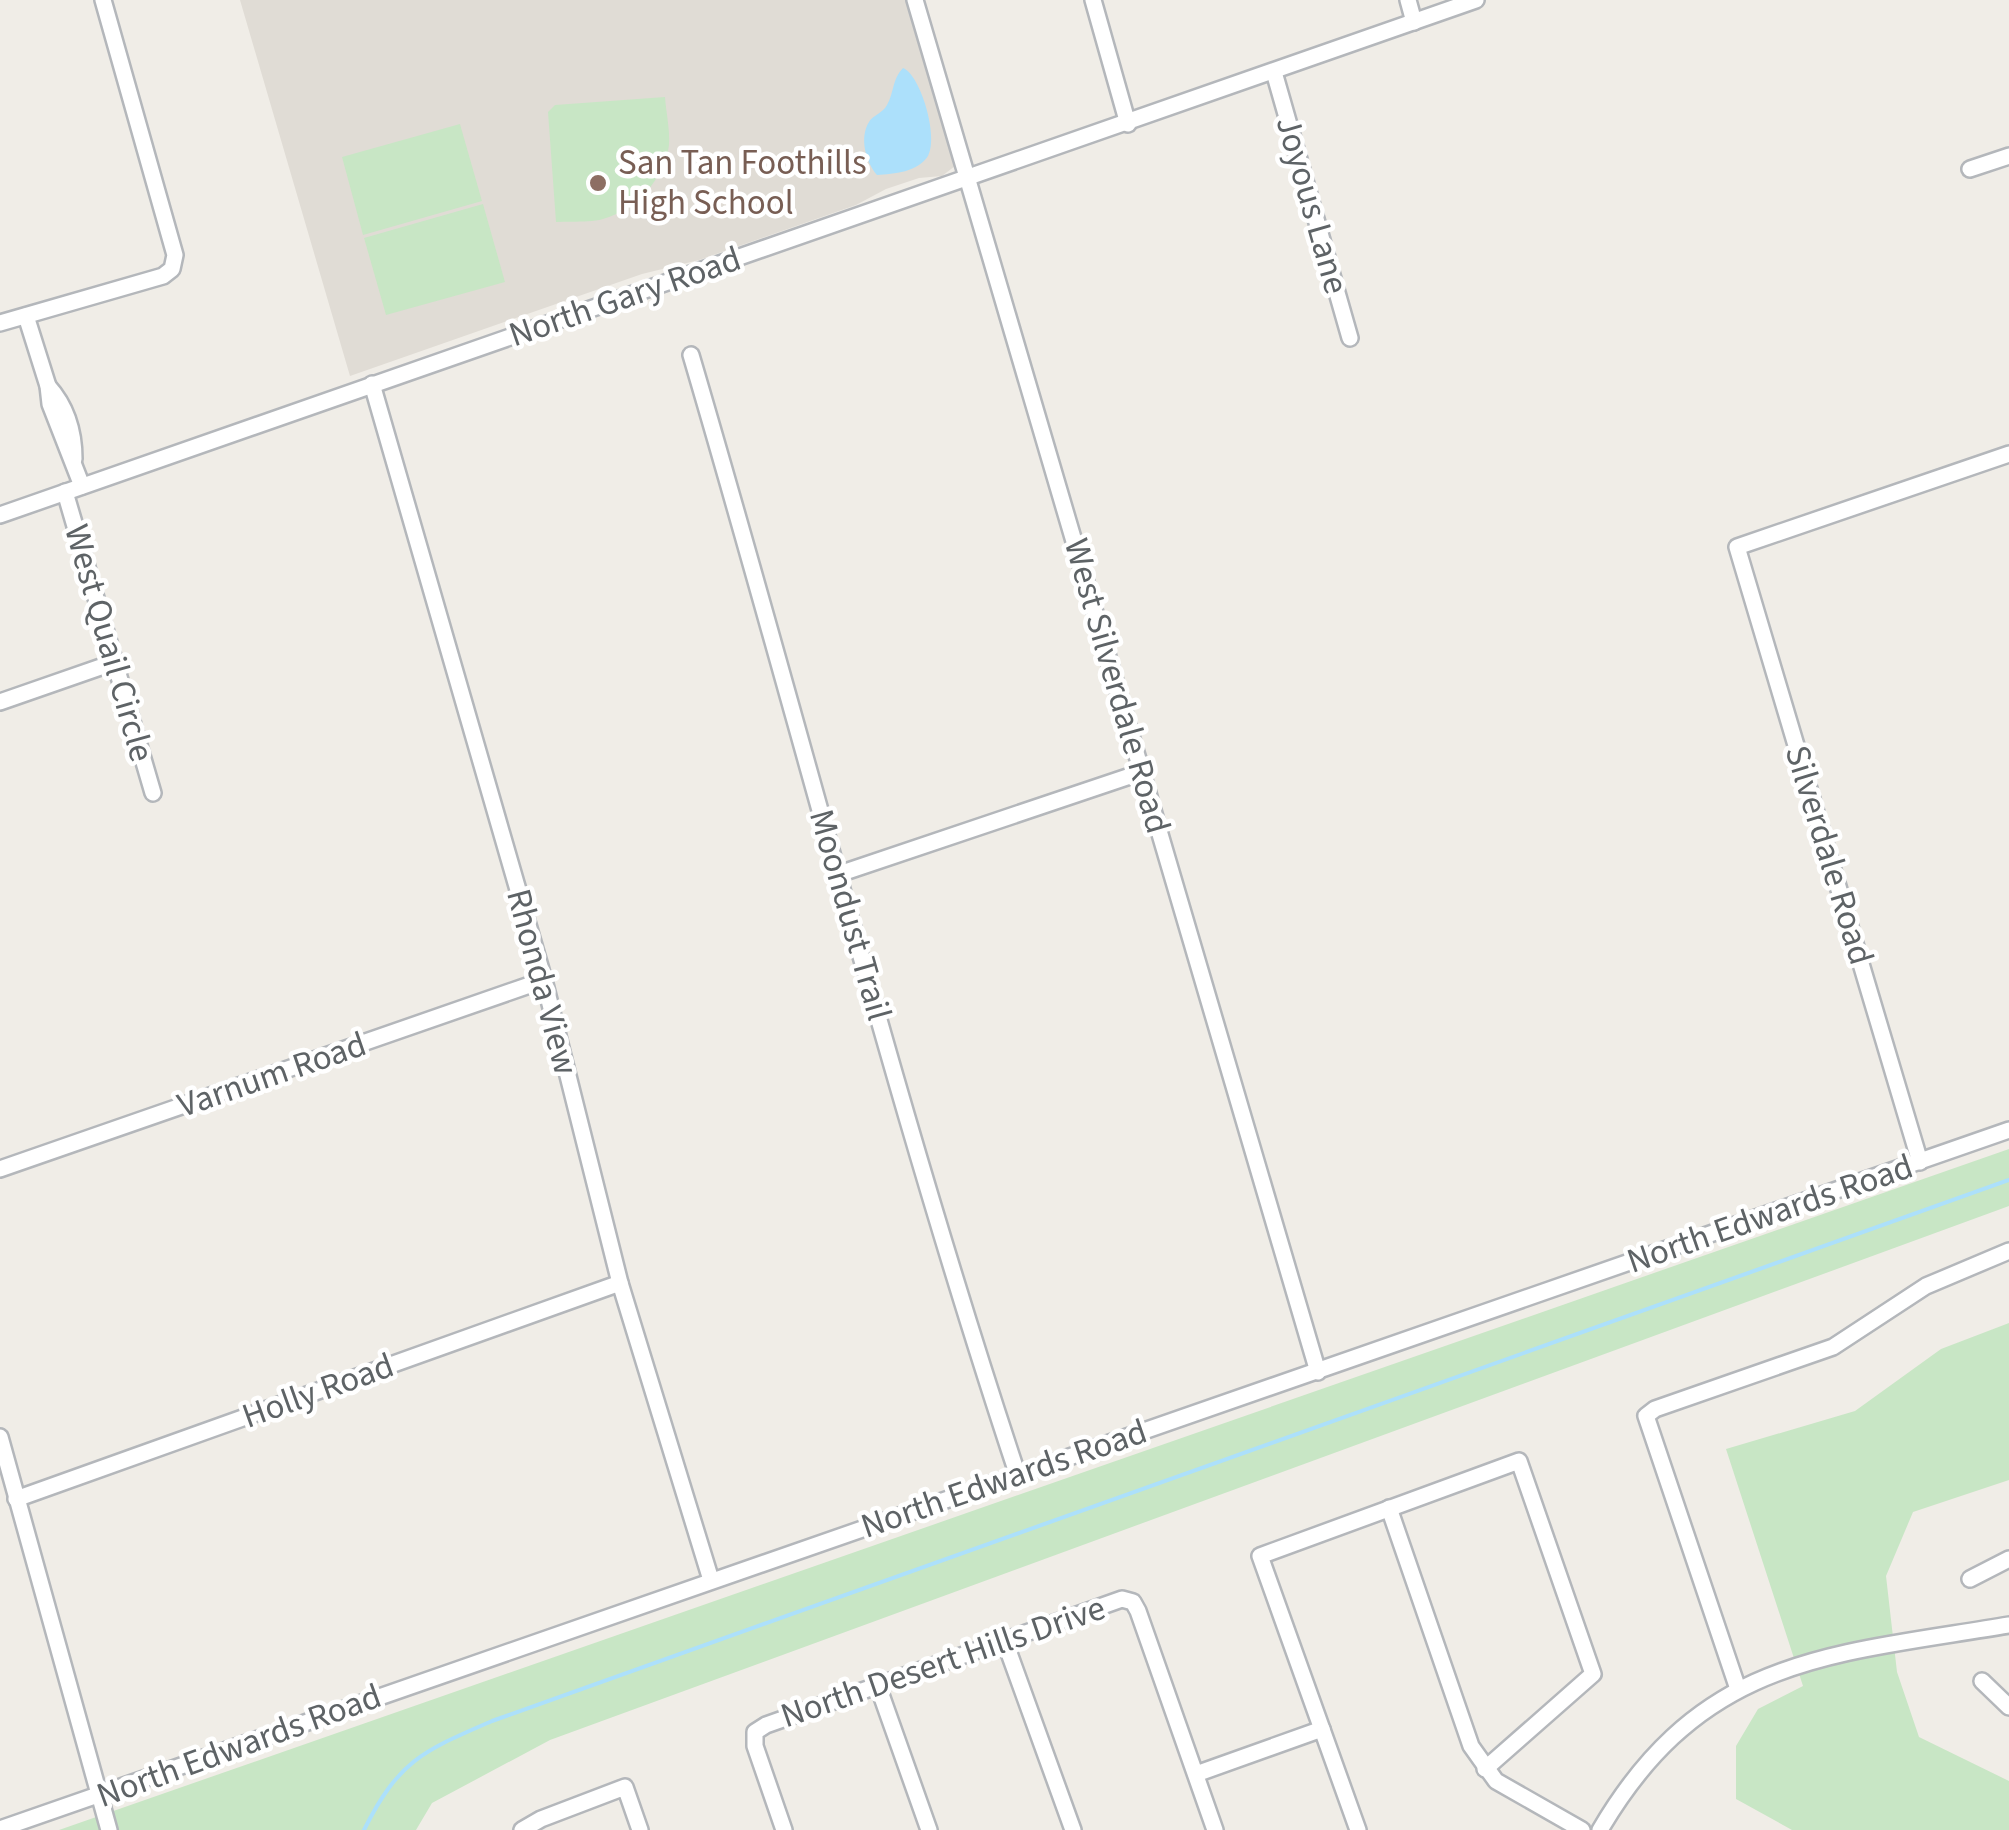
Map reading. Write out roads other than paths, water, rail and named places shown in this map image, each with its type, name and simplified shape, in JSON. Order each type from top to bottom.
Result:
[{"type":"street","points":[[0,324],[163,276],[172,268],[175,254],[102,0]]},
{"type":"street","name":"West Silverdale Road","points":[[916,0],[1318,1372]]},
{"type":"street","points":[[1093,0],[1128,124]]},
{"type":"street","points":[[1408,0],[1414,22]]},
{"type":"street","name":"North Gary Road","points":[[0,515],[1476,0]]},
{"type":"street","name":"Joyous Lane","points":[[1274,72],[1350,338]]},
{"type":"street","points":[[1970,169],[2009,156]]},
{"type":"street","points":[[26,316],[50,404],[82,486]]},
{"type":"street","name":"Moondust Trail","points":[[691,355],[964,1313],[1017,1473]]},
{"type":"street","name":"Rhonda View","points":[[372,384],[544,980],[620,1283],[711,1580]]},
{"type":"street","name":"Silverdale Road","points":[[1920,1162],[1737,547],[2009,454]]},
{"type":"street","name":"West Quail Circle","points":[[65,492],[154,793]]},
{"type":"street","points":[[0,702],[115,662]]},
{"type":"street","points":[[839,874],[1142,772]]},
{"type":"street","name":"Varnum Road","points":[[0,1169],[544,980]]},
{"type":"street","name":"North Edwards Road","points":[[0,1829],[2009,1130]]},
{"type":"street","points":[[1738,1689],[1646,1416],[1655,1409],[1833,1347],[1926,1286],[2009,1251]]},
{"type":"street","name":"Holly Road","points":[[16,1500],[620,1283]]},
{"type":"street","points":[[1,1445],[5,1474],[16,1500],[109,1830]]},
{"type":"street","points":[[1358,1830],[1260,1556],[1519,1461],[1593,1674],[1485,1769]]},
{"type":"street","points":[[1389,1508],[1471,1746],[1496,1781],[1582,1830]]},
{"type":"street","points":[[1970,1579],[2009,1559]]},
{"type":"street","name":"North Desert Hills Drive","points":[[784,1830],[754,1746],[755,1732],[766,1724],[1122,1599],[1133,1602],[1196,1774]]},
{"type":"street","points":[[1600,1830],[1620,1798],[1668,1740],[1706,1708],[1738,1689],[1828,1656],[2009,1625]]},
{"type":"street","points":[[1005,1642],[1073,1830]]},
{"type":"street","points":[[1982,1681],[2009,1707]]},
{"type":"street","points":[[878,1686],[929,1830]]},
{"type":"street","points":[[1215,1830],[1196,1774],[1322,1729]]},
{"type":"street","points":[[522,1830],[624,1787],[640,1830]]},
{"type":"water","points":[[903,68],[922,94],[930,122],[931,147],[918,166],[877,175],[865,150],[864,135],[871,120],[887,105]]},
{"type":"waterway","points":[[364,1830],[389,1788],[415,1760],[492,1721],[2009,1180]]},
{"type":"place","name":"San Tan Foothills High School","points":[[598,183]]}]
